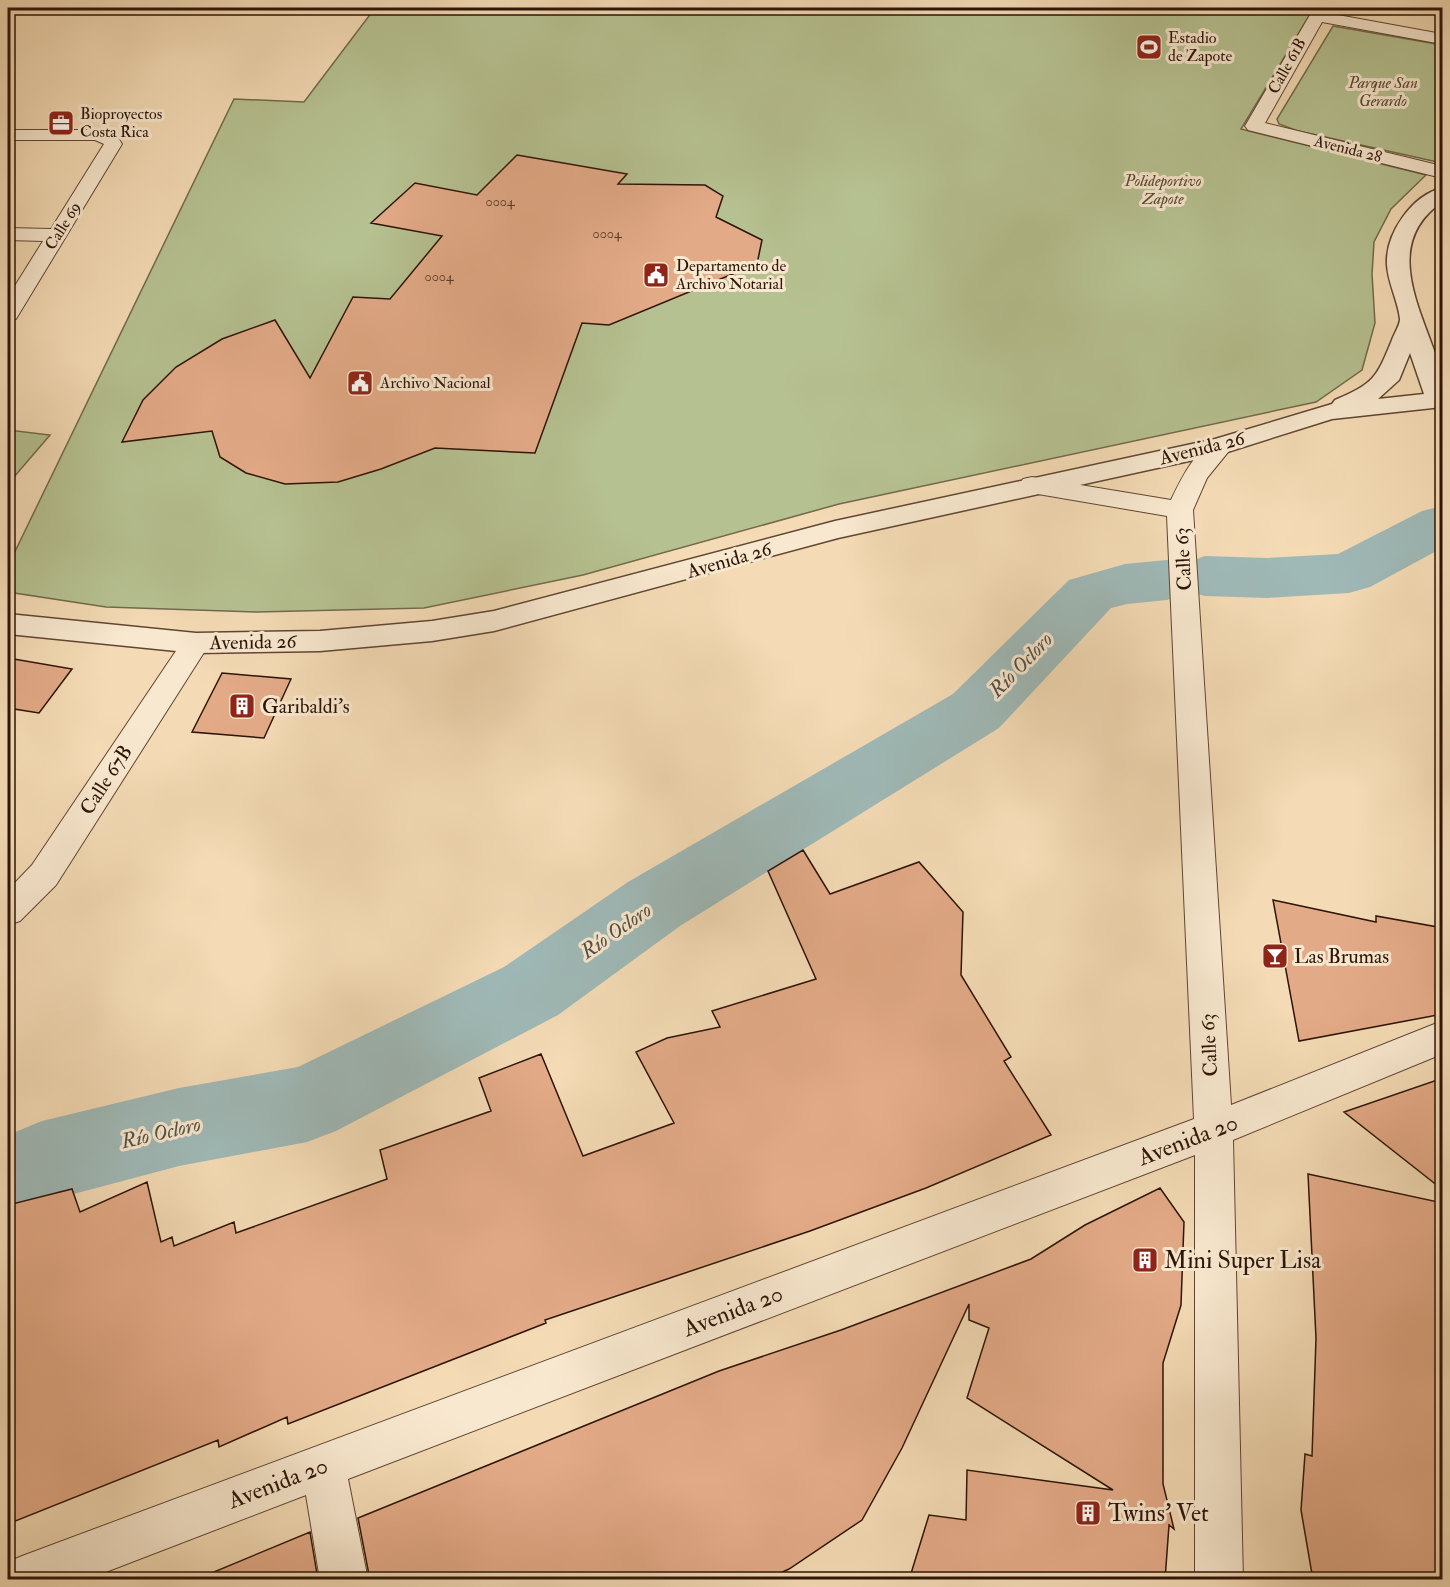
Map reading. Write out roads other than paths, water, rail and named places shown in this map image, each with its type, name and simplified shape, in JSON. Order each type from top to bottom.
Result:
[{"type":"street","points":[[1340,8],[1443,26]]},
{"type":"street","points":[[1319,12],[1443,39]]},
{"type":"street","name":"Calle 61B","points":[[1254,126],[1319,12]]},
{"type":"street","name":"Avenida 28","points":[[1254,126],[1443,172]]},
{"type":"street","name":"Calle 69","points":[[8,135],[109,137],[113,144],[8,314]]},
{"type":"street","points":[[1441,400],[1402,286],[1398,256],[1408,226],[1429,199],[1443,194]]},
{"type":"street","points":[[8,234],[58,235]]},
{"type":"street","points":[[1329,412],[1374,392],[1390,375],[1412,319]]},
{"type":"street","name":"Avenida 26","points":[[8,624],[196,643],[320,641],[432,631],[494,621],[693,570],[835,530],[1032,485],[1221,446],[1329,412],[1441,400]]},
{"type":"street","name":"Calle 63","points":[[1219,1580],[1214,1130],[1180,510],[1195,476],[1221,446]]},
{"type":"street","name":"Calle 63","points":[[1032,485],[1180,510]]},
{"type":"street","name":"Calle 67B","points":[[8,911],[44,875],[196,643]]},
{"type":"street","name":"Avenida 20","points":[[21,1580],[1214,1130],[1443,1037]]},
{"type":"street","points":[[323,1466],[344,1580]]},
{"type":"waterway","name":"Río Ocloro","points":[[1205,576],[1267,578],[1349,573],[1442,524]]},
{"type":"waterway","name":"Río Ocloro","points":[[8,1177],[42,1162],[179,1127],[307,1104],[421,1048],[531,991],[654,904],[976,711],[1090,594],[1125,584],[1167,580]]},
{"type":"place","name":"Estadio de Zapote","points":[[1149,47]]},
{"type":"place","name":"Bioproyectos Costa Rica","points":[[61,123]]},
{"type":"place","name":"Departamento de Archivo Notarial","points":[[656,275]]},
{"type":"place","name":"Archivo Nacional","points":[[360,383]]},
{"type":"place","name":"Garibaldi's","points":[[242,706]]},
{"type":"place","name":"Las Brumas","points":[[1275,956]]},
{"type":"place","name":"Mini Super Lisa","points":[[1145,1260]]},
{"type":"place","name":"Twins' Vet","points":[[1088,1513]]},
{"type":"park label","name":"Parque San Gerardo","points":[[1383,92]]},
{"type":"park label","name":"Polideportivo Zapote","points":[[1163,190]]}]
